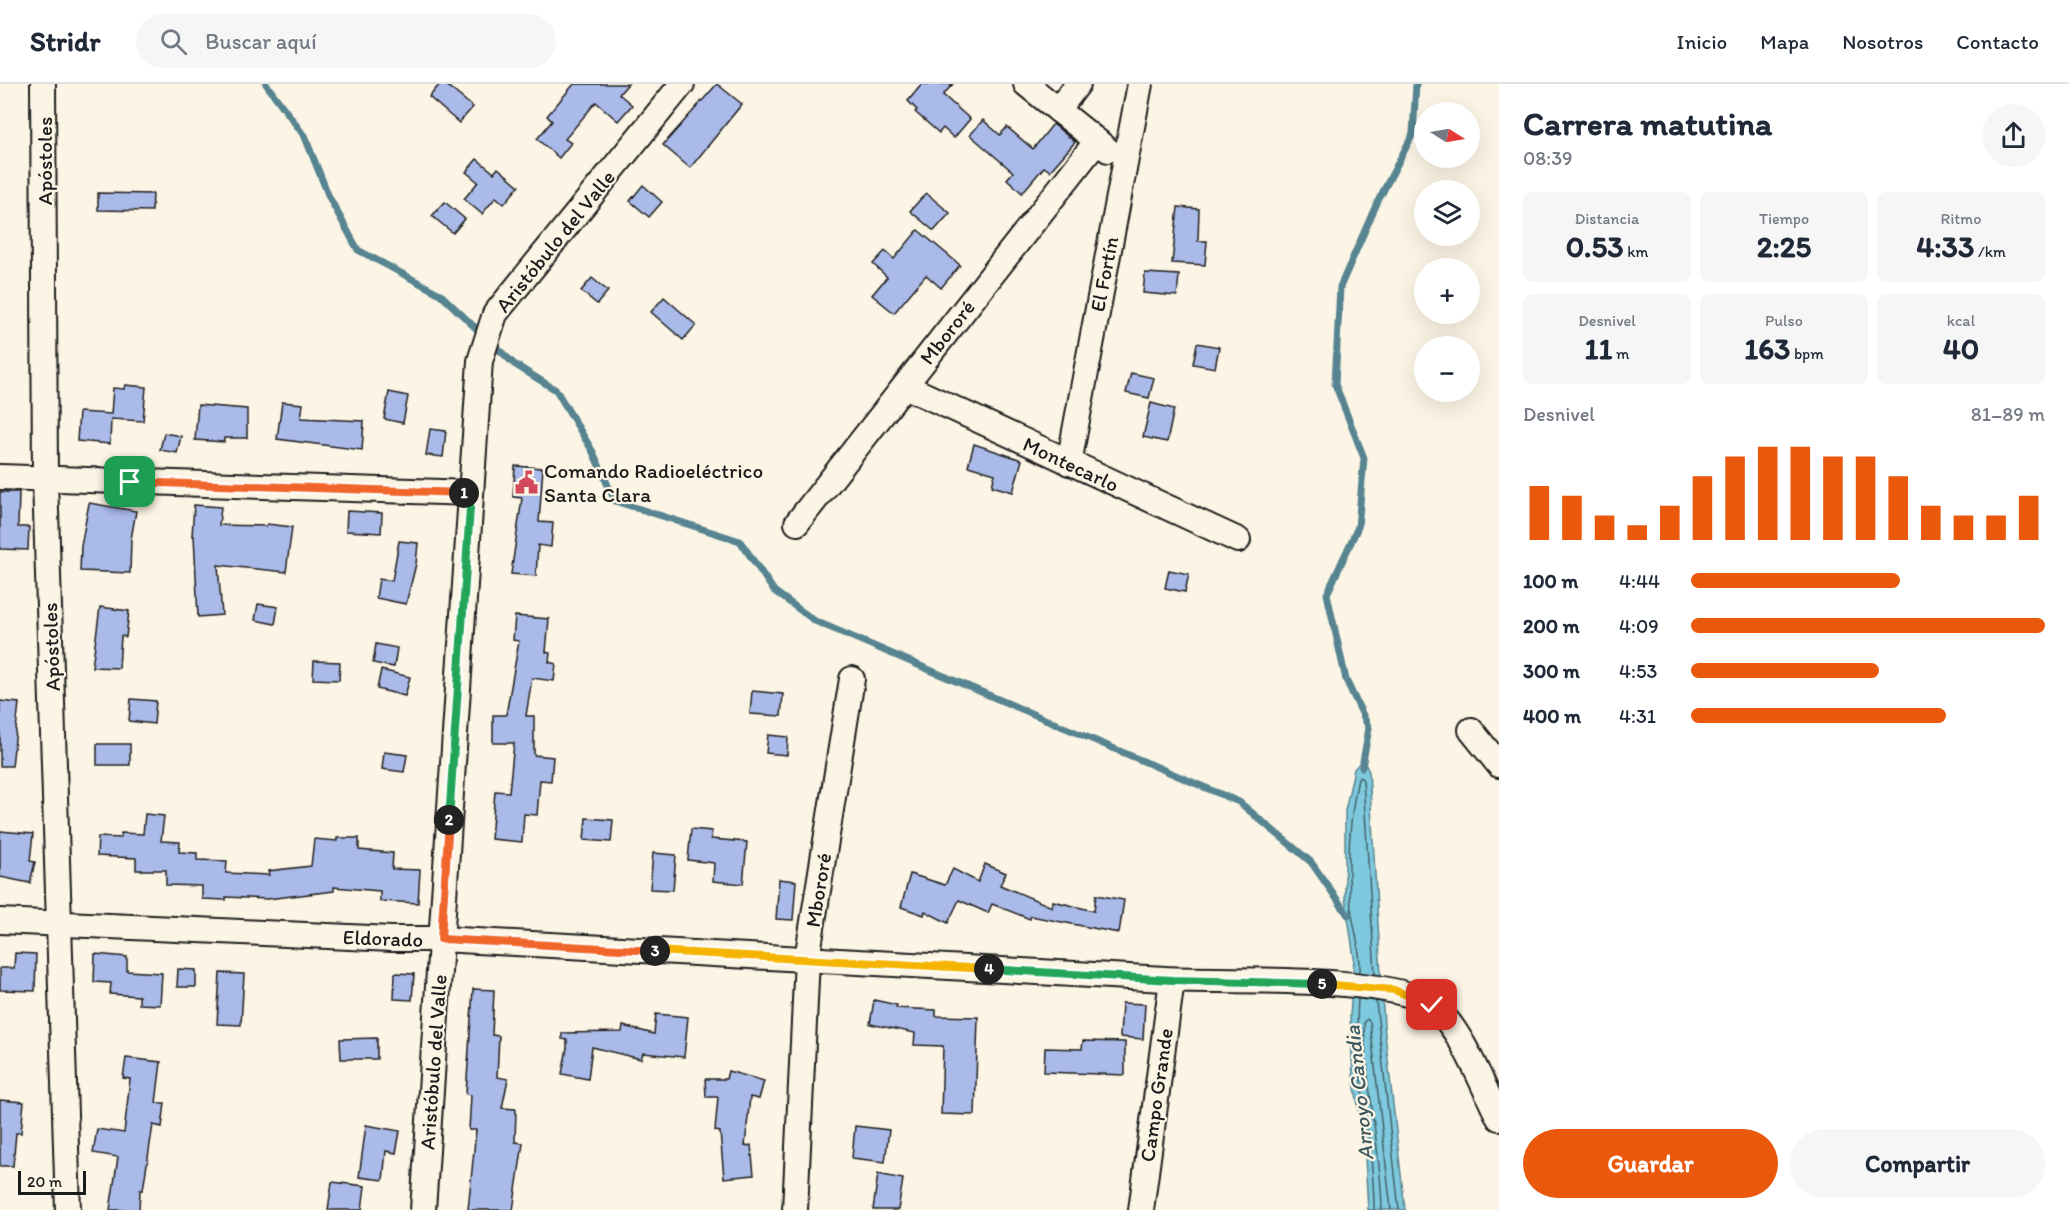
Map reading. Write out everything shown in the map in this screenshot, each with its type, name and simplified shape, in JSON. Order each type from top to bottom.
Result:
[{"type":"street","name":"Apóstoles","points":[[43,84],[45,479],[68,1210]]},
{"type":"street","name":"Aristóbulo del Valle","points":[[423,1210],[480,361],[495,314],[682,84]]},
{"type":"street","points":[[1026,84],[1125,163]]},
{"type":"street","points":[[1058,110],[1078,84]]},
{"type":"street","name":"El Fortín","points":[[1069,464],[1140,84]]},
{"type":"street","name":"Mbororé","points":[[797,523],[1097,141]]},
{"type":"street","name":"Montecarlo","points":[[905,386],[1069,464],[1238,540]]},
{"type":"street","points":[[0,477],[471,493]]},
{"type":"street","name":"Mbororé","points":[[795,1210],[807,959],[852,679]]},
{"type":"street","points":[[1471,730],[1499,765]]},
{"type":"street","name":"Eldorado","points":[[0,921],[380,939],[441,939],[1172,980],[1341,984],[1394,990],[1432,1005],[1450,1027],[1499,1118]]},
{"type":"street","name":"Campo Grande","points":[[1141,1210],[1172,980]]},
{"type":"water","name":"Arroyo Candia","points":[[1363,759],[1369,772],[1384,1025],[1405,1210],[1368,1210],[1364,1140],[1353,1076],[1350,1016],[1354,958],[1345,897],[1345,811],[1354,769]]},
{"type":"building","points":[[440,84],[445,84],[473,107],[459,123],[429,97]]},
{"type":"building","points":[[574,84],[628,84],[619,94],[632,105],[618,121],[596,102],[565,139],[571,143],[559,158],[537,139],[552,121],[547,116]]},
{"type":"building","points":[[717,84],[742,104],[690,168],[663,145]]},
{"type":"building","points":[[922,84],[953,84],[943,95],[970,119],[954,138],[943,128],[939,133],[915,112],[917,110],[908,101]]},
{"type":"building","points":[[983,120],[1000,135],[1007,127],[1033,149],[1053,124],[1075,142],[1050,171],[1044,167],[1022,193],[1007,179],[1013,172],[970,135]]},
{"type":"building","points":[[477,159],[494,173],[498,168],[519,186],[504,204],[496,197],[482,214],[464,199],[478,182],[466,172]]},
{"type":"building","points":[[643,185],[662,202],[649,217],[630,201]]},
{"type":"building","points":[[98,193],[153,194],[152,211],[98,210]]},
{"type":"building","points":[[926,193],[950,213],[934,231],[910,211]]},
{"type":"building","points":[[445,202],[465,219],[453,233],[432,216]]},
{"type":"building","points":[[1178,207],[1199,209],[1198,241],[1207,241],[1205,265],[1172,263]]},
{"type":"building","points":[[918,230],[960,265],[941,288],[926,275],[894,313],[872,295],[887,277],[873,264],[885,251],[894,259]]},
{"type":"building","points":[[1145,273],[1179,275],[1177,296],[1143,293]]},
{"type":"building","points":[[592,278],[608,291],[597,304],[581,291]]},
{"type":"building","points":[[664,297],[696,325],[683,340],[651,312]]},
{"type":"building","points":[[1197,343],[1219,347],[1215,368],[1193,364]]},
{"type":"building","points":[[1131,373],[1154,378],[1149,398],[1126,393]]},
{"type":"building","points":[[125,385],[146,387],[143,421],[111,419],[110,444],[77,441],[79,412],[111,414],[113,388],[124,389]]},
{"type":"building","points":[[389,392],[408,396],[403,423],[384,419]]},
{"type":"building","points":[[282,402],[303,404],[301,418],[364,421],[362,450],[277,439]]},
{"type":"building","points":[[1151,403],[1174,409],[1167,442],[1143,437]]},
{"type":"building","points":[[198,405],[247,409],[247,438],[224,438],[224,442],[195,440]]},
{"type":"building","points":[[430,429],[446,431],[443,457],[426,455]]},
{"type":"building","points":[[164,433],[181,436],[177,453],[160,450]]},
{"type":"building","points":[[974,444],[1022,460],[1013,492],[992,486],[995,474],[968,466]]},
{"type":"building","points":[[515,466],[543,468],[539,522],[553,523],[551,547],[538,545],[536,576],[511,574],[522,498],[513,497]]},
{"type":"building","points":[[0,492],[19,492],[18,527],[29,527],[28,550],[0,549]]},
{"type":"building","points":[[89,503],[136,511],[131,539],[130,573],[80,571],[81,546]]},
{"type":"building","points":[[194,505],[221,507],[219,525],[266,526],[267,524],[292,527],[286,572],[218,565],[222,615],[198,617],[194,536],[192,536]]},
{"type":"building","points":[[347,511],[382,513],[381,533],[346,531]]},
{"type":"building","points":[[399,541],[418,543],[416,564],[406,604],[376,598],[379,579],[392,581]]},
{"type":"building","points":[[1169,570],[1189,574],[1185,592],[1165,588]]},
{"type":"building","points":[[258,604],[278,607],[275,624],[255,620]]},
{"type":"building","points":[[100,607],[129,611],[126,637],[121,636],[119,668],[92,667]]},
{"type":"building","points":[[515,616],[549,619],[546,652],[550,653],[549,662],[556,664],[554,681],[532,678],[526,716],[534,716],[534,755],[553,757],[551,781],[540,780],[537,815],[524,814],[522,842],[491,839],[495,791],[509,792],[514,743],[493,743],[493,715],[506,715],[519,641],[513,640]]},
{"type":"building","points":[[376,644],[397,648],[394,667],[373,663]]},
{"type":"building","points":[[314,661],[340,662],[339,680],[313,679]]},
{"type":"building","points":[[381,670],[410,677],[405,696],[377,689]]},
{"type":"building","points":[[752,691],[783,694],[781,716],[750,714]]},
{"type":"building","points":[[131,699],[156,701],[154,724],[129,721]]},
{"type":"building","points":[[0,701],[19,703],[12,766],[0,766]]},
{"type":"building","points":[[768,735],[788,737],[787,755],[766,753]]},
{"type":"building","points":[[97,744],[130,744],[130,765],[97,765]]},
{"type":"building","points":[[384,752],[407,755],[404,772],[382,769]]},
{"type":"building","points":[[145,814],[164,816],[161,841],[180,842],[179,852],[197,853],[197,860],[227,861],[226,873],[269,875],[268,871],[311,866],[314,839],[337,841],[337,838],[359,838],[359,850],[393,853],[392,869],[420,870],[418,903],[380,901],[380,891],[334,887],[334,891],[267,899],[226,897],[226,900],[202,899],[202,886],[166,885],[166,870],[136,870],[136,858],[97,856],[98,837],[121,838],[121,833],[143,834]]},
{"type":"building","points":[[586,818],[613,820],[611,842],[584,840]]},
{"type":"building","points":[[691,829],[712,831],[711,839],[747,842],[743,884],[713,881],[714,863],[688,860]]},
{"type":"building","points":[[0,831],[33,834],[30,861],[35,862],[30,883],[0,877]]},
{"type":"building","points":[[653,853],[676,855],[673,890],[650,889]]},
{"type":"building","points":[[985,864],[1006,873],[1000,885],[1052,907],[1053,901],[1094,911],[1096,895],[1124,900],[1119,933],[1031,916],[1030,919],[992,904],[988,913],[959,900],[948,923],[925,911],[924,915],[901,907],[910,874],[945,885],[953,869],[978,882]]},
{"type":"building","points":[[779,879],[796,881],[793,920],[776,919]]},
{"type":"building","points":[[15,953],[36,954],[35,991],[0,990],[0,968],[14,968]]},
{"type":"building","points":[[95,954],[127,957],[127,971],[162,973],[160,1005],[139,1004],[139,996],[110,994],[111,983],[94,982]]},
{"type":"building","points":[[178,969],[196,970],[196,987],[177,987]]},
{"type":"building","points":[[220,973],[244,974],[241,1025],[217,1024]]},
{"type":"building","points":[[395,973],[414,974],[412,1000],[394,999]]},
{"type":"building","points":[[473,989],[494,990],[492,1035],[499,1036],[497,1077],[508,1079],[502,1108],[516,1109],[515,1142],[523,1143],[513,1210],[468,1210],[476,1130],[469,1130],[471,1095],[466,1094]]},
{"type":"building","points":[[874,1000],[897,1005],[896,1008],[936,1010],[936,1016],[978,1017],[975,1115],[941,1114],[943,1046],[914,1045],[915,1033],[870,1024]]},
{"type":"building","points":[[1122,1003],[1145,1004],[1143,1039],[1120,1037]]},
{"type":"building","points":[[656,1014],[688,1017],[684,1057],[643,1053],[641,1059],[592,1047],[588,1079],[562,1074],[567,1040],[562,1039],[562,1033],[622,1032],[623,1026],[654,1034]]},
{"type":"building","points":[[377,1038],[377,1059],[341,1059],[340,1039]]},
{"type":"building","points":[[1083,1041],[1125,1042],[1125,1075],[1044,1072],[1045,1048],[1082,1049]]},
{"type":"building","points":[[126,1058],[161,1062],[156,1103],[165,1103],[162,1127],[153,1125],[143,1190],[140,1190],[139,1210],[110,1210],[118,1157],[93,1153],[97,1129],[124,1133],[130,1079],[123,1078]]},
{"type":"building","points":[[728,1071],[764,1081],[759,1099],[750,1097],[745,1146],[751,1145],[754,1175],[724,1178],[720,1132],[715,1131],[718,1097],[706,1097],[705,1079],[726,1079]]},
{"type":"building","points":[[0,1100],[24,1102],[21,1133],[16,1133],[13,1166],[0,1166]]},
{"type":"building","points":[[366,1125],[400,1131],[396,1153],[386,1151],[383,1180],[359,1177]]},
{"type":"building","points":[[855,1126],[889,1130],[885,1162],[852,1158]]},
{"type":"building","points":[[878,1174],[903,1179],[898,1210],[873,1210]]},
{"type":"building","points":[[332,1182],[365,1186],[362,1210],[328,1210]]},
{"type":"waterway","points":[[266,84],[305,137],[329,197],[358,250],[440,294],[483,335]]},
{"type":"waterway","points":[[1362,767],[1369,728],[1346,680],[1327,594],[1358,527],[1364,458],[1335,384],[1340,287],[1377,203],[1413,134],[1416,84]]},
{"type":"waterway","points":[[492,343],[514,364],[556,390],[593,452],[615,501],[740,541],[774,591],[815,621],[1239,802],[1311,862],[1348,915]]},
{"type":"place","name":"Comando Radioeléctrico Santa Clara","points":[[526,482]]},
{"type":"route","points":[[130,482],[471,493],[441,939],[1172,980],[1341,984],[1394,990],[1432,1005]]}]
